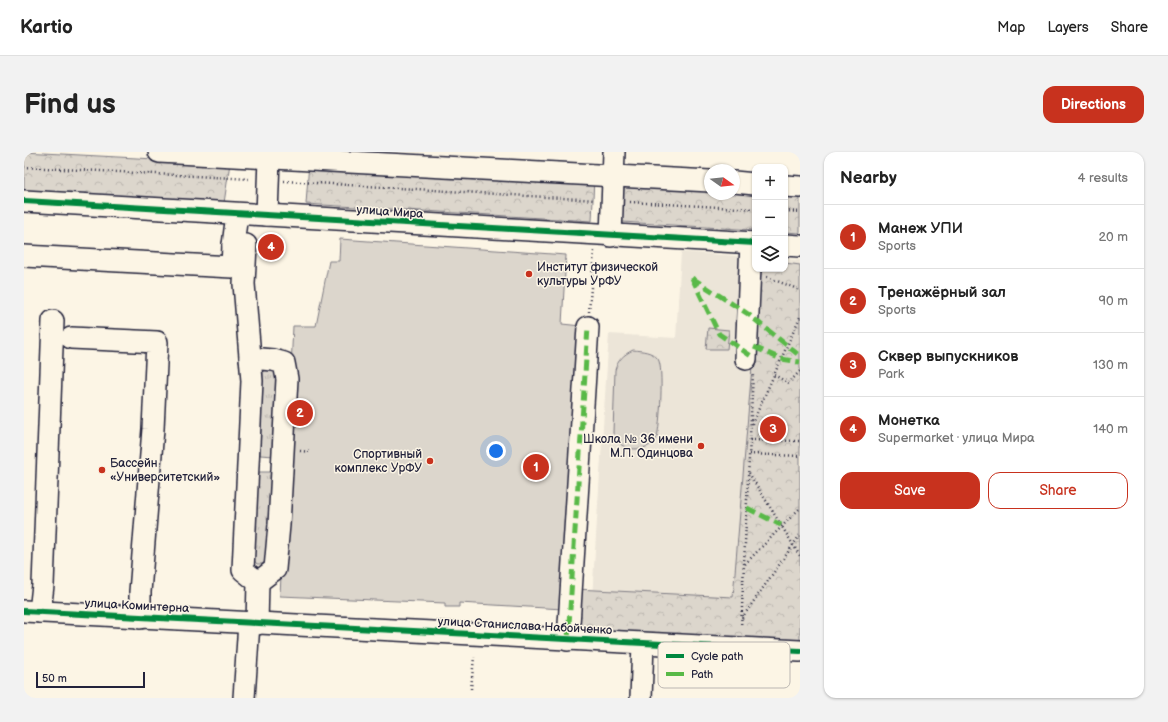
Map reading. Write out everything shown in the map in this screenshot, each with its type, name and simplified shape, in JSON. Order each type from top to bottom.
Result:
[{"type":"street","points":[[159,152],[275,156],[613,174],[704,181]]},
{"type":"street","points":[[611,236],[614,152]]},
{"type":"street","points":[[267,215],[275,156]]},
{"type":"street","points":[[740,183],[752,184]]},
{"type":"street","points":[[788,186],[800,187]]},
{"type":"street","name":"улица Мира","points":[[24,201],[752,243]]},
{"type":"street","points":[[24,256],[232,267],[236,214]]},
{"type":"street","points":[[233,244],[246,245],[244,284],[252,381],[243,570],[258,582]]},
{"type":"street","points":[[788,245],[800,246]]},
{"type":"street","points":[[750,362],[752,272]]},
{"type":"street","points":[[32,612],[43,585],[53,321]]},
{"type":"street","points":[[568,640],[588,327]]},
{"type":"street","points":[[71,338],[157,342],[140,592],[140,618]]},
{"type":"street","points":[[244,698],[258,582],[275,569],[288,379],[284,363],[273,360],[250,358]]},
{"type":"street","name":"улица Коминтерна","points":[[32,612],[253,623]]},
{"type":"street","name":"улица Станислава Набойченко","points":[[253,623],[658,645]]},
{"type":"street","points":[[641,698],[643,644]]},
{"type":"street","name":"улица Станислава Набойченко","points":[[790,651],[800,651]]},
{"type":"path","points":[[24,167],[236,178]]},
{"type":"path","points":[[302,182],[752,209]]},
{"type":"path","points":[[788,211],[800,212]]},
{"type":"path","points":[[588,327],[594,248]]},
{"type":"path","points":[[763,275],[800,290]]},
{"type":"path","points":[[750,427],[800,317]]},
{"type":"path","points":[[741,628],[750,440],[750,362]]},
{"type":"path","points":[[774,376],[789,383],[800,371]]},
{"type":"path","points":[[750,440],[800,442]]},
{"type":"path","points":[[749,454],[800,456]]},
{"type":"path","points":[[748,472],[800,556]]},
{"type":"path","points":[[744,564],[781,525],[800,508]]},
{"type":"path","points":[[742,618],[800,535]]},
{"type":"path","points":[[471,689],[474,656]]},
{"type":"shaded area","name":"Школа № 36 имени М.П. Одинцова","points":[[681,252],[752,257],[752,272],[788,272],[788,259],[800,260],[800,626],[591,613],[609,334],[676,338]]},
{"type":"green space","points":[[24,152],[230,163],[224,203],[24,192]]},
{"type":"green space","points":[[309,162],[594,178],[592,221],[306,204]]},
{"type":"green space","points":[[624,183],[704,188],[704,200],[740,200],[740,190],[752,191],[752,230],[622,222]]},
{"type":"green space","points":[[788,192],[800,193],[800,233],[788,232]]},
{"type":"green space","name":"Спортивный комплекс УрФУ","points":[[340,239],[566,255],[562,324],[581,326],[563,609],[459,603],[459,607],[445,607],[445,603],[280,596],[293,326],[316,326],[329,261],[339,261]]},
{"type":"green space","points":[[788,263],[800,265],[800,643],[576,630],[576,589],[733,597],[760,272],[788,272]]},
{"type":"green space","points":[[708,328],[729,330],[727,349],[706,349]]},
{"type":"green space","points":[[633,350],[643,351],[656,356],[660,364],[661,373],[661,397],[657,438],[647,447],[635,449],[619,443],[613,433],[615,370],[621,358]]},
{"type":"green space","points":[[269,365],[277,371],[274,456],[260,455],[263,370]]},
{"type":"green space","points":[[257,472],[272,472],[267,560],[262,564],[257,564],[253,559]]},
{"type":"marked path","points":[[692,278],[748,314],[800,356]]},
{"type":"marked path","points":[[692,278],[719,334],[754,358]]},
{"type":"marked path","points":[[568,640],[588,327]]},
{"type":"marked path","points":[[754,347],[781,359],[800,362]]},
{"type":"marked path","points":[[747,508],[781,525]]},
{"type":"cycle path","points":[[24,201],[752,243]]},
{"type":"cycle path","points":[[24,611],[658,644]]},
{"type":"cycle path","points":[[790,650],[800,651]]},
{"type":"place","name":"Монетка","points":[[271,247]]},
{"type":"place","name":"Институт физической культуры УрФУ","points":[[529,274]]},
{"type":"place","name":"Тренажёрный зал","points":[[300,413]]},
{"type":"place","name":"Сквер выпускников","points":[[773,429]]},
{"type":"place","name":"Школа № 36 имени М.П. Одинцова","points":[[701,446]]},
{"type":"place","name":"Спортивный комплекс УрФУ","points":[[430,461]]},
{"type":"place","name":"Манеж УПИ","points":[[536,467]]},
{"type":"place","name":"Бассейн «Университетский»","points":[[102,470]]}]
